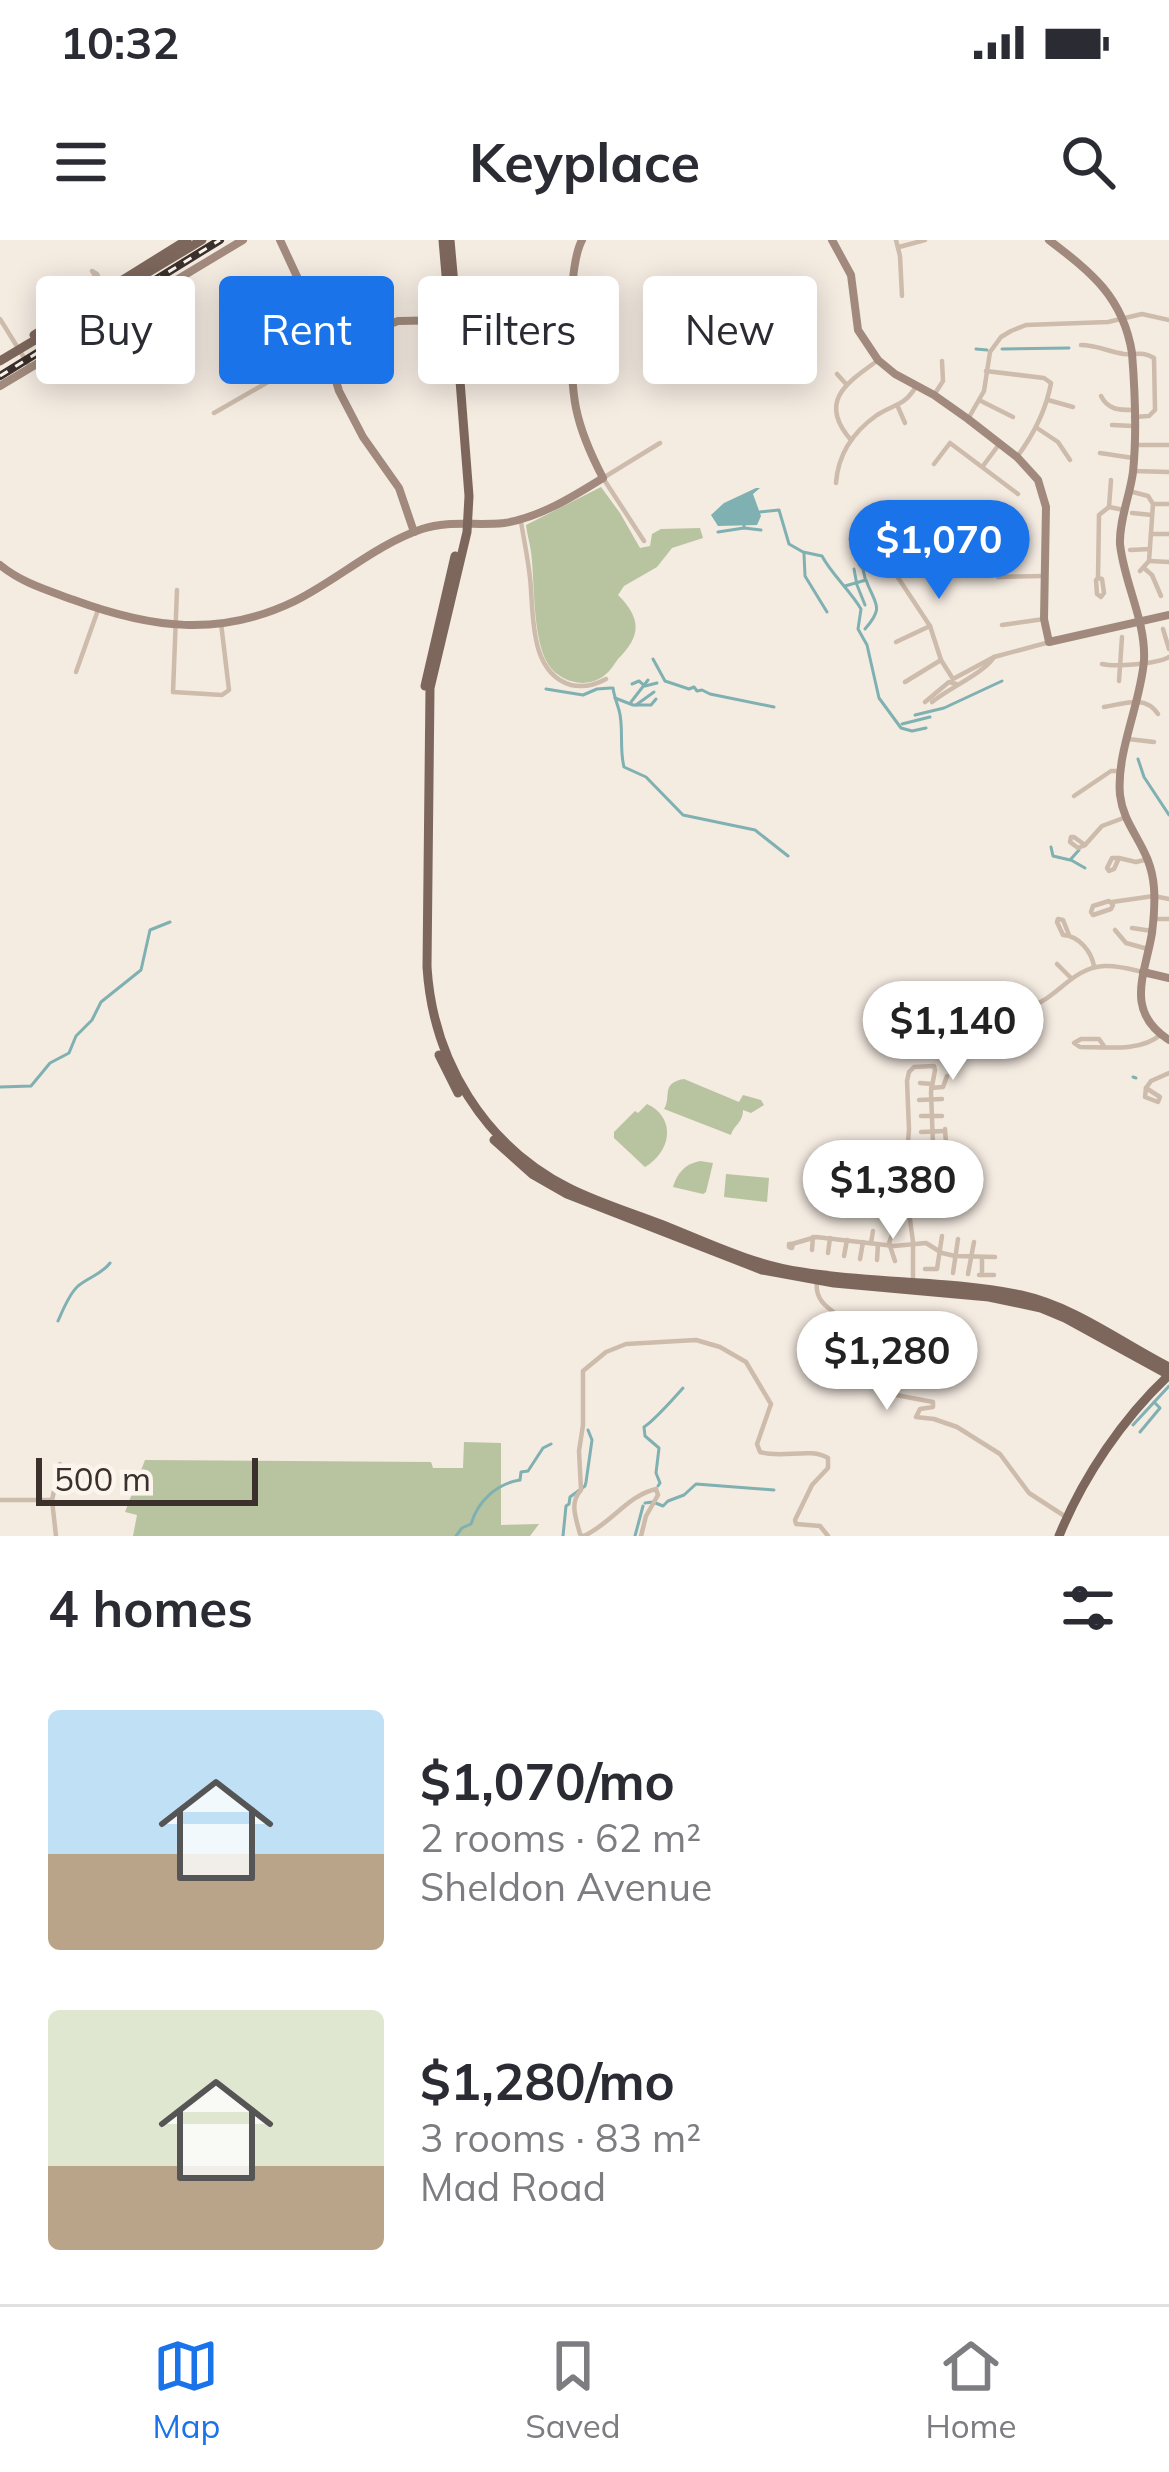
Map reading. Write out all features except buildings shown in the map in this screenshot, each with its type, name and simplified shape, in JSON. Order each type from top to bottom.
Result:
[{"type":"main road","points":[[128,276],[188,240]]},
{"type":"main road","points":[[141,276],[202,240]]},
{"type":"main road","points":[[447,240],[452,276]]},
{"type":"main road","points":[[138,276],[157,266]]},
{"type":"main road","points":[[18,348],[36,336]]},
{"type":"main road","points":[[0,358],[36,338]]},
{"type":"main road","points":[[459,384],[468,474],[467,532],[430,688],[428,978],[434,1021],[458,1082],[500,1137],[569,1188],[726,1251],[798,1272],[1041,1308],[1169,1373],[1095,1467],[1059,1536]]},
{"type":"main road","points":[[466,523],[425,685],[422,967],[429,1020],[442,1064],[461,1098],[510,1157],[566,1194],[762,1270],[817,1281],[913,1286]]},
{"type":"street","points":[[0,386],[243,240]]},
{"type":"street","points":[[280,240],[297,276]]},
{"type":"street","points":[[582,240],[573,277],[574,400],[603,478],[644,541]]},
{"type":"street","points":[[832,240],[851,275],[859,330],[878,360],[968,418],[1038,480],[1045,498],[1044,619],[1049,642]]},
{"type":"street","points":[[902,296],[897,244],[925,240]]},
{"type":"street","points":[[1049,240],[1114,299],[1132,353],[1133,471],[1128,512],[1120,530],[1144,663],[1120,796],[1126,817],[1150,859],[1153,920],[1140,984],[1149,1022],[1165,1037],[1150,1044],[1104,1046]]},
{"type":"street","points":[[968,418],[981,400],[995,344],[1020,327],[1108,322],[1142,314],[1168,319],[1169,309]]},
{"type":"street","points":[[0,319],[31,369]]},
{"type":"street","points":[[1082,345],[1146,353],[1156,363],[1155,410],[1149,416],[1112,425]]},
{"type":"street","points":[[851,440],[837,421],[837,398],[846,384],[878,360]]},
{"type":"street","points":[[934,395],[943,381],[942,361]]},
{"type":"street","points":[[986,371],[1051,383],[1037,428],[1017,457]]},
{"type":"street","points":[[837,374],[846,384]]},
{"type":"street","points":[[214,412],[264,384]]},
{"type":"street","points":[[335,384],[401,493],[414,532]]},
{"type":"street","points":[[836,483],[840,458],[851,440],[878,415],[909,398],[916,385]]},
{"type":"street","points":[[1101,396],[1107,406],[1133,418]]},
{"type":"street","points":[[981,400],[1013,417]]},
{"type":"street","points":[[1048,400],[1073,407]]},
{"type":"street","points":[[898,407],[905,424]]},
{"type":"street","points":[[1037,428],[1058,442],[1070,460]]},
{"type":"street","points":[[0,565],[23,582],[133,619],[176,625],[253,617],[291,603],[414,532],[441,524],[520,519],[578,493],[659,443]]},
{"type":"street","points":[[934,464],[950,443],[1018,494]]},
{"type":"street","points":[[982,466],[1000,443]]},
{"type":"street","points":[[1133,445],[1169,445]]},
{"type":"street","points":[[1100,453],[1133,458]]},
{"type":"street","points":[[1133,471],[1169,472]]},
{"type":"street","points":[[1098,578],[1099,515],[1108,507],[1111,480]]},
{"type":"street","points":[[1129,491],[1148,496],[1153,504],[1149,561],[1143,570],[1152,575],[1161,596]]},
{"type":"street","points":[[1153,504],[1169,504]]},
{"type":"street","points":[[1108,507],[1152,515]]},
{"type":"street","points":[[520,519],[536,638],[545,664],[558,679],[572,685],[592,686],[606,679]]},
{"type":"street","points":[[1151,534],[1169,534]]},
{"type":"street","points":[[886,544],[902,586],[930,626],[954,681]]},
{"type":"street","points":[[1130,550],[1150,549]]},
{"type":"street","points":[[1149,561],[1169,562]]},
{"type":"street","points":[[998,577],[1045,576]]},
{"type":"street","points":[[177,590],[173,692],[223,695],[229,691],[220,623]]},
{"type":"street","points":[[76,672],[99,609]]},
{"type":"street","points":[[929,702],[949,682],[994,657],[1169,615]]},
{"type":"street","points":[[1002,625],[1044,619]]},
{"type":"street","points":[[896,642],[930,626]]},
{"type":"street","points":[[1102,664],[1156,664],[1169,653],[1163,629]]},
{"type":"street","points":[[1119,681],[1123,638]]},
{"type":"street","points":[[905,682],[941,660]]},
{"type":"street","points":[[1104,707],[1136,701],[1150,704],[1158,714]]},
{"type":"street","points":[[1128,739],[1154,742]]},
{"type":"street","points":[[1074,796],[1111,771],[1122,771]]},
{"type":"street","points":[[1084,844],[1102,826],[1126,817]]},
{"type":"street","points":[[1119,858],[1150,859]]},
{"type":"street","points":[[1112,902],[1154,896],[1169,899]]},
{"type":"street","points":[[1153,920],[1169,920]]},
{"type":"street","points":[[1132,928],[1152,931]]},
{"type":"street","points":[[1115,930],[1126,943],[1148,949]]},
{"type":"street","points":[[1070,935],[1085,946],[1094,967]]},
{"type":"street","points":[[1057,964],[1071,978]]},
{"type":"street","points":[[1019,1009],[1040,1005],[1071,978],[1094,967],[1116,966],[1169,978]]},
{"type":"street","points":[[906,1161],[923,1158],[930,1151],[934,1066],[916,1066],[909,1072],[905,1182],[913,1286]]},
{"type":"street","points":[[1146,1088],[1169,1073]]},
{"type":"street","points":[[920,1083],[943,1087],[947,1076]]},
{"type":"street","points":[[919,1100],[942,1100]]},
{"type":"street","points":[[921,1116],[942,1116]]},
{"type":"street","points":[[921,1132],[945,1130],[946,1144]]},
{"type":"street","points":[[920,1148],[939,1156]]},
{"type":"street","points":[[912,1186],[927,1167],[923,1158]]},
{"type":"street","points":[[885,1216],[893,1232],[889,1244],[895,1261]]},
{"type":"street","points":[[824,1226],[828,1253]]},
{"type":"street","points":[[808,1227],[812,1250]]},
{"type":"street","points":[[841,1228],[844,1256]]},
{"type":"street","points":[[857,1230],[860,1259]]},
{"type":"street","points":[[873,1231],[877,1260]]},
{"type":"street","points":[[925,1269],[937,1269],[935,1251],[942,1235]]},
{"type":"street","points":[[793,1241],[826,1237],[894,1246],[926,1243],[935,1251],[955,1256],[988,1257]]},
{"type":"street","points":[[952,1273],[958,1239]]},
{"type":"street","points":[[968,1274],[974,1242]]},
{"type":"street","points":[[990,1245],[981,1275],[994,1275]]},
{"type":"street","points":[[817,1281],[819,1300],[846,1321],[877,1319],[912,1326],[914,1344],[892,1388],[896,1395],[933,1402],[933,1407],[920,1409],[916,1417],[957,1426],[1000,1454],[1030,1492],[1067,1518]]},
{"type":"street","points":[[641,1536],[658,1495],[656,1489],[634,1496],[603,1526],[580,1534],[573,1507],[581,1490],[583,1371],[606,1352],[626,1344],[696,1340],[746,1361],[771,1404],[758,1444],[760,1452],[776,1456],[817,1452],[828,1458],[827,1468],[812,1485],[795,1520],[796,1524],[820,1526],[828,1536]]},
{"type":"street","points":[[56,1536],[52,1500],[60,1464]]},
{"type":"street","points":[[0,1500],[52,1500]]},
{"type":"green space","points":[[601,487],[640,548],[650,546],[652,534],[661,529],[700,528],[703,538],[672,548],[657,567],[624,586],[618,595],[635,620],[631,643],[599,679],[575,682],[553,671],[543,653],[526,525]]},
{"type":"green space","points":[[684,1079],[739,1102],[743,1095],[764,1105],[751,1113],[743,1110],[731,1135],[664,1109],[669,1087]]},
{"type":"green space","points":[[647,1104],[663,1118],[667,1135],[660,1153],[645,1167],[614,1138],[614,1132]]},
{"type":"green space","points":[[700,1161],[713,1163],[706,1192],[673,1187],[682,1170]]},
{"type":"green space","points":[[726,1174],[769,1178],[767,1202],[724,1197]]},
{"type":"green space","points":[[464,1442],[501,1443],[501,1525],[539,1524],[530,1536],[133,1536],[137,1515],[125,1512],[145,1460],[431,1462],[433,1468],[463,1468]]},
{"type":"water","points":[[760,488],[753,494],[761,516],[757,525],[718,526],[711,515],[724,503]]},
{"type":"waterway","points":[[1002,349],[1069,348]]},
{"type":"waterway","points":[[976,349],[987,350]]},
{"type":"waterway","points":[[760,512],[779,510],[789,544],[822,556],[861,609],[858,629],[867,645],[879,698],[901,728],[926,728]]},
{"type":"waterway","points":[[744,523],[744,528],[761,530]]},
{"type":"waterway","points":[[718,532],[744,528]]},
{"type":"waterway","points":[[804,554],[805,576],[827,612]]},
{"type":"waterway","points":[[859,564],[865,578]]},
{"type":"waterway","points":[[854,569],[865,605]]},
{"type":"waterway","points":[[845,586],[866,580],[876,610],[865,629]]},
{"type":"waterway","points":[[653,659],[665,681],[774,707]]},
{"type":"waterway","points":[[631,702],[648,680]]},
{"type":"waterway","points":[[915,715],[944,708],[1002,681]]},
{"type":"waterway","points":[[632,684],[657,683]]},
{"type":"waterway","points":[[546,689],[583,695],[611,688]]},
{"type":"waterway","points":[[613,688],[624,767],[646,777],[683,815],[755,830],[788,856]]},
{"type":"waterway","points":[[636,705],[654,692]]},
{"type":"waterway","points":[[615,698],[633,705],[651,705],[656,699]]},
{"type":"waterway","points":[[902,724],[930,717]]},
{"type":"waterway","points":[[1138,759],[1169,815]]},
{"type":"waterway","points":[[1051,847],[1053,856],[1070,860],[1079,850]]},
{"type":"waterway","points":[[1071,860],[1085,868]]},
{"type":"waterway","points":[[0,1087],[31,1086],[50,1063],[69,1053],[101,1002],[141,970],[150,930],[170,922]]},
{"type":"waterway","points":[[58,1321],[75,1289],[110,1263]]},
{"type":"waterway","points":[[1133,1425],[1169,1386]]},
{"type":"waterway","points":[[658,1486],[659,1448],[645,1436],[644,1427],[683,1388]]},
{"type":"waterway","points":[[1140,1432],[1160,1408],[1154,1402]]},
{"type":"waterway","points":[[563,1536],[566,1506],[586,1482],[592,1440],[588,1430]]},
{"type":"waterway","points":[[456,1536],[471,1524],[489,1495],[520,1480],[521,1472],[528,1471],[551,1444]]},
{"type":"waterway","points":[[645,1503],[663,1506],[696,1484],[774,1490]]},
{"type":"waterway","points":[[635,1536],[643,1506]]},
{"type":"railway","points":[[0,376],[220,240]]}]
